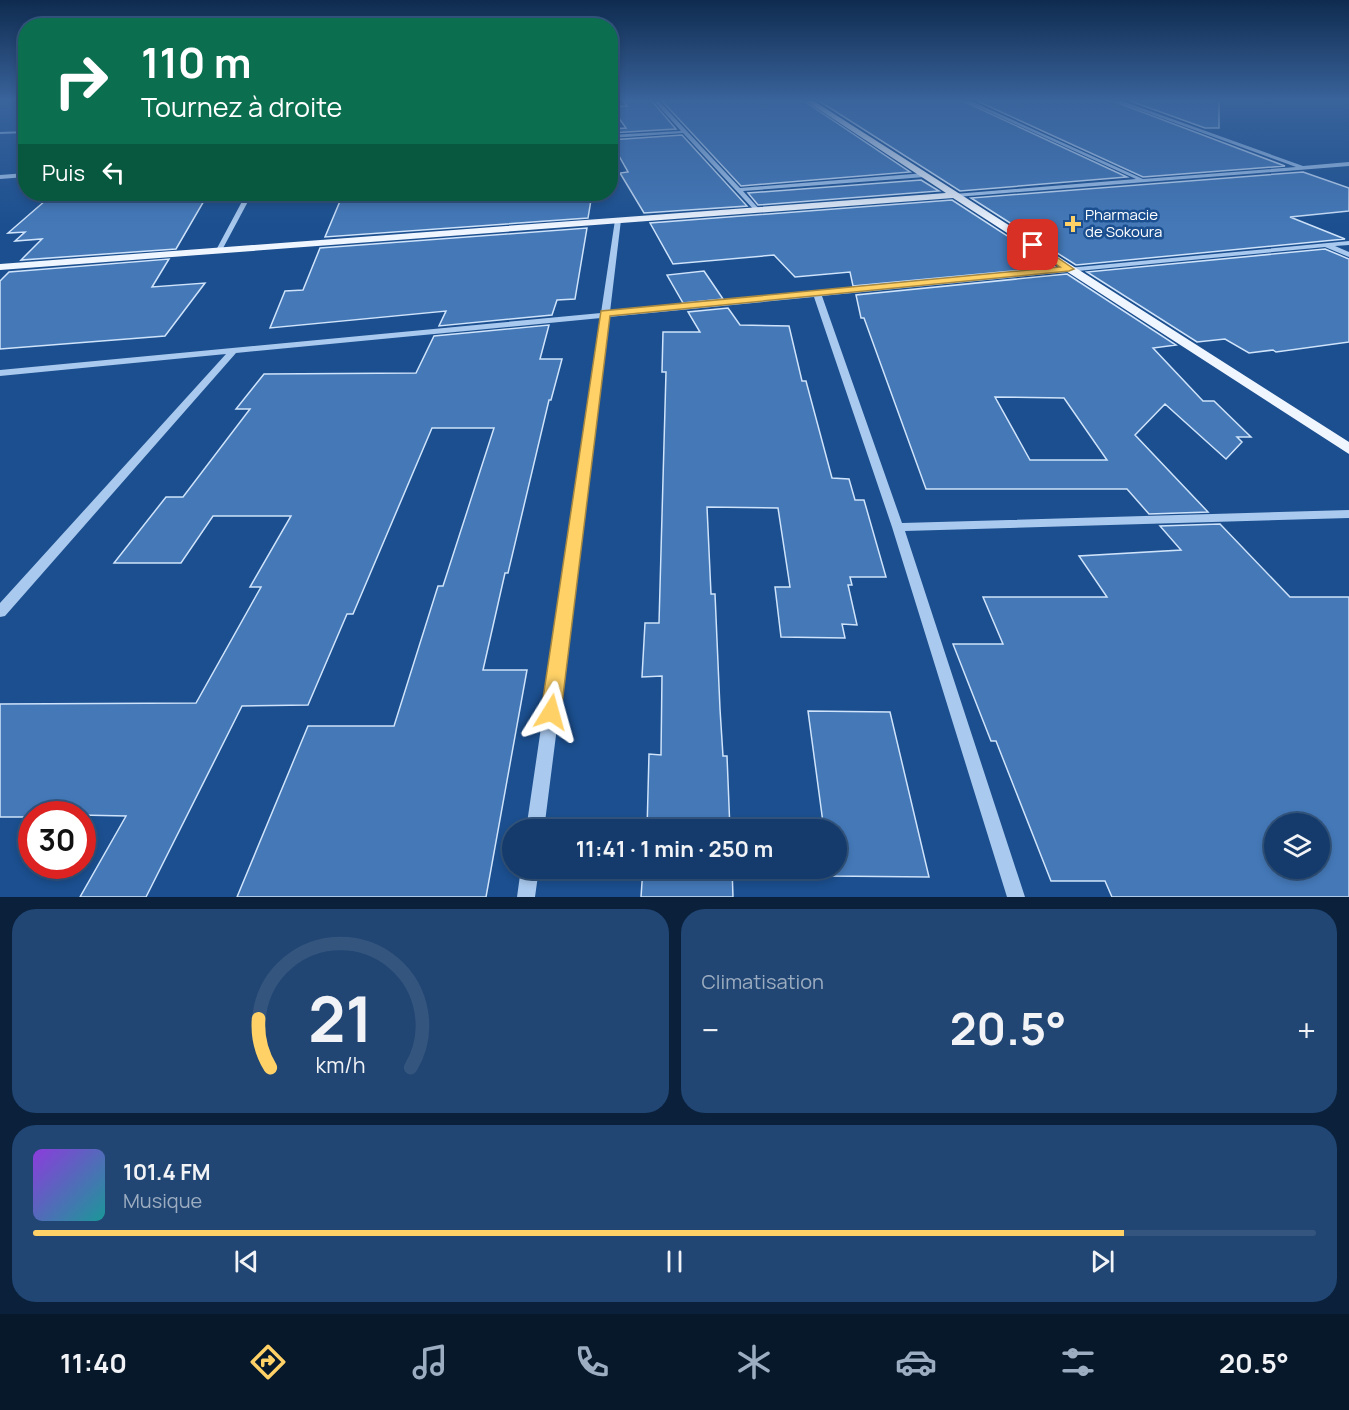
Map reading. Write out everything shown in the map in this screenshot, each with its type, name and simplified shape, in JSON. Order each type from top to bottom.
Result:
[{"type":"main road","points":[[875,143],[1349,449]]},
{"type":"main road","points":[[0,267],[956,195]]},
{"type":"street","points":[[694,143],[757,210]]},
{"type":"street","points":[[1059,143],[1143,181]]},
{"type":"street","points":[[1234,143],[1305,168]]},
{"type":"street","points":[[956,195],[1349,164]]},
{"type":"street","points":[[738,190],[925,175]]},
{"type":"street","points":[[0,177],[18,176]]},
{"type":"street","points":[[218,252],[245,201]]},
{"type":"street","points":[[536,819],[618,220]]},
{"type":"street","points":[[0,373],[1349,243]]},
{"type":"street","points":[[1324,245],[1349,255]]},
{"type":"street","points":[[817,293],[898,527],[1016,897]]},
{"type":"street","points":[[0,612],[234,350]]},
{"type":"street","points":[[898,527],[1349,514]]},
{"type":"street","points":[[526,897],[528,879]]},
{"type":"building","points":[[618,143],[689,143],[747,206],[644,213],[620,173],[628,172],[618,154]]},
{"type":"building","points":[[701,143],[866,143],[910,172],[741,186]]},
{"type":"building","points":[[885,143],[1053,143],[1127,177],[960,191]]},
{"type":"building","points":[[1068,143],[1224,143],[1285,166],[1143,177]]},
{"type":"building","points":[[1303,172],[1349,188],[1349,211],[1290,217],[1345,239],[1076,265],[971,198]]},
{"type":"building","points":[[921,180],[939,191],[758,205],[748,193]]},
{"type":"building","points":[[952,200],[1055,267],[853,286],[850,272],[795,277],[774,255],[673,264],[650,223]]},
{"type":"building","points":[[45,201],[204,201],[176,249],[21,260],[42,239],[15,241],[25,232],[8,233]]},
{"type":"building","points":[[340,201],[591,201],[588,218],[325,237]]},
{"type":"building","points":[[587,228],[575,299],[557,300],[552,315],[439,326],[446,311],[270,328],[285,291],[303,290],[320,248]]},
{"type":"building","points":[[1325,249],[1349,259],[1349,342],[1276,352],[1273,350],[1249,353],[1225,339],[1197,342],[1087,272]]},
{"type":"building","points":[[169,259],[152,287],[205,283],[165,336],[0,349],[0,281],[9,272]]},
{"type":"building","points":[[704,271],[723,299],[683,303],[667,275]]},
{"type":"building","points":[[1067,274],[1176,345],[1153,348],[1203,401],[1214,401],[1251,437],[1237,437],[1242,442],[1226,459],[1165,404],[1135,435],[1208,512],[1149,514],[1127,489],[926,489],[864,318],[861,318],[856,295]],"holes":[[[995,397],[1064,398],[1107,460],[1030,460]]]},
{"type":"building","points":[[728,308],[740,325],[789,326],[802,381],[806,381],[832,478],[849,479],[855,500],[864,500],[886,577],[850,577],[852,585],[848,585],[857,625],[842,624],[845,638],[781,637],[775,587],[790,587],[778,508],[707,507],[711,594],[715,594],[723,756],[727,756],[730,819],[647,819],[649,754],[661,755],[662,676],[642,677],[645,623],[659,623],[666,372],[662,372],[663,332],[700,332],[688,312]]},
{"type":"building","points":[[549,325],[540,359],[562,359],[551,400],[549,400],[508,573],[505,573],[483,670],[527,670],[486,897],[237,897],[308,726],[394,726],[438,586],[443,586],[494,428],[432,428],[353,614],[347,614],[308,705],[242,706],[146,897],[80,897],[90,879],[96,879],[96,869],[126,816],[96,815],[96,801],[18,801],[18,817],[0,817],[0,704],[196,703],[261,587],[250,587],[291,516],[213,516],[181,563],[114,563],[166,497],[183,497],[250,409],[236,409],[264,374],[416,373],[434,336]]},
{"type":"building","points":[[1220,524],[1290,597],[1349,597],[1349,897],[1112,897],[1105,881],[1051,881],[996,741],[991,741],[953,644],[1003,644],[983,597],[1107,597],[1079,556],[1181,550],[1160,526]]},
{"type":"building","points":[[808,711],[890,712],[929,877],[847,876],[847,819],[823,819]]},
{"type":"building","points":[[642,879],[732,879],[733,897],[641,897]]},
{"type":"place","name":"Pharmacie de Sokoura","points":[[1073,224]]},
{"type":"route","points":[[551,712],[605,314],[1069,269],[1033,245]]}]
